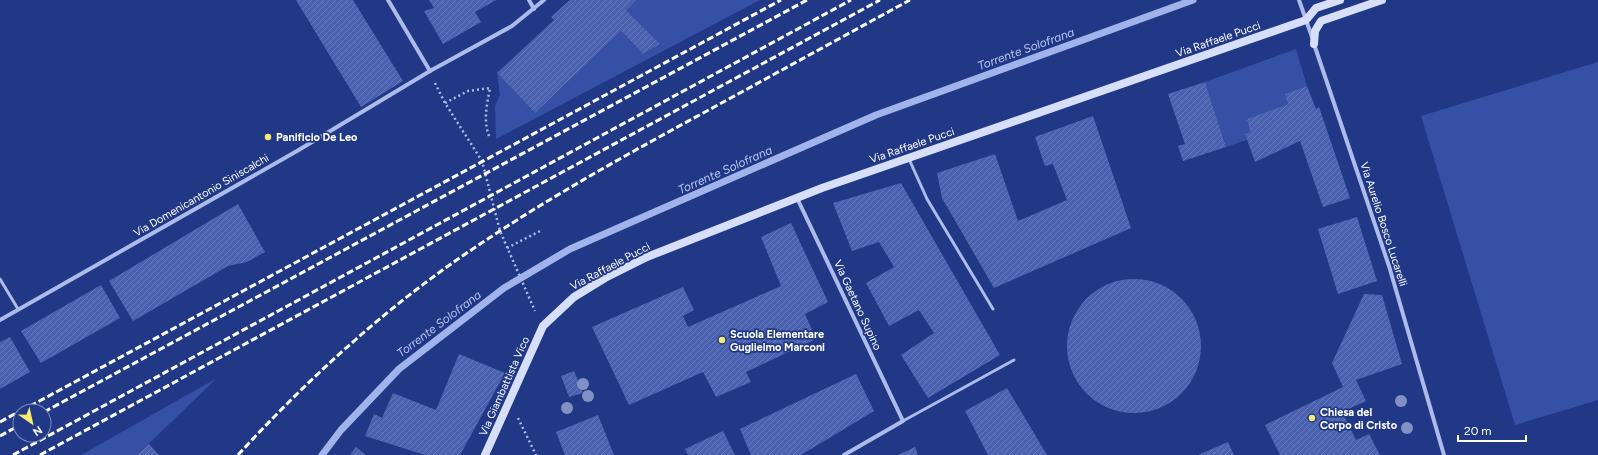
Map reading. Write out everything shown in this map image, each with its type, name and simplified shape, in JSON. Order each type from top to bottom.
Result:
[{"type":"main road","points":[[1306,20],[1316,8],[1340,0]]},
{"type":"main road","points":[[1314,44],[1315,31],[1321,21],[1382,0]]},
{"type":"main road","name":"Via Raffaele Pucci","points":[[542,326],[574,297],[647,257],[797,197],[1306,20]]},
{"type":"main road","name":"Via Giambattista Vico","points":[[485,455],[542,326]]},
{"type":"street","points":[[388,0],[430,72]]},
{"type":"street","points":[[529,0],[534,9]]},
{"type":"street","name":"Via Domenicantonio Siniscalchi","points":[[0,320],[297,151],[430,72],[512,26],[544,0]]},
{"type":"street","name":"Via Aurelio Bosco Lucarelli","points":[[1300,0],[1389,266],[1444,455]]},
{"type":"street","name":"Via Gaetano Supino","points":[[797,197],[903,420]]},
{"type":"street","points":[[844,455],[903,420]]},
{"type":"lane","points":[[909,158],[927,199],[993,309]]},
{"type":"lane","points":[[0,279],[18,309]]},
{"type":"lane","points":[[903,420],[1014,360]]},
{"type":"path","points":[[430,72],[445,103],[482,161],[500,231],[542,326]]},
{"type":"path","points":[[445,103],[468,90],[490,88],[486,111],[486,130],[489,136]]},
{"type":"path","points":[[507,248],[542,230]]},
{"type":"path","points":[[510,401],[536,455]]},
{"type":"shaded area","points":[[636,0],[760,0],[496,139],[495,106],[500,95],[497,73],[535,113],[621,31],[643,54],[660,44],[626,10]]},
{"type":"shaded area","points":[[1296,49],[1307,86],[1286,94],[1288,104],[1247,119],[1250,132],[1245,134],[1247,140],[1226,147],[1205,82]]},
{"type":"shaded area","points":[[1598,62],[1598,400],[1515,425],[1421,116]]},
{"type":"shaded area","points":[[217,378],[137,455],[81,455]]},
{"type":"building","points":[[296,0],[353,0],[403,81],[361,107]]},
{"type":"building","points":[[429,0],[496,0],[475,12],[481,22],[443,44],[424,11],[434,8]]},
{"type":"building","points":[[570,0],[636,0],[626,10],[660,44],[643,54],[621,31],[535,113],[497,73],[554,20],[551,17]]},
{"type":"building","points":[[1205,82],[1226,147],[1183,161],[1178,146],[1185,144],[1168,94]]},
{"type":"building","points":[[1307,86],[1316,109],[1319,107],[1350,198],[1323,207],[1300,141],[1255,162],[1245,134],[1250,132],[1247,119],[1288,104],[1285,94]]},
{"type":"building","points":[[1093,116],[1131,228],[994,288],[942,198],[937,173],[995,154],[1018,221],[1067,200],[1053,164],[1045,166],[1035,137]]},
{"type":"building","points":[[901,183],[1000,355],[928,398],[901,355],[934,333],[919,310],[889,326],[866,283],[894,267],[879,242],[852,251],[833,203]]},
{"type":"building","points":[[238,204],[265,252],[247,262],[228,266],[133,321],[109,281]]},
{"type":"building","points":[[1357,217],[1377,281],[1338,294],[1318,229]]},
{"type":"building","points":[[791,223],[828,302],[805,314],[816,339],[746,372],[751,382],[716,397],[703,372],[629,405],[592,327],[683,287],[694,310],[683,316],[688,327],[781,286],[761,237]]},
{"type":"building","points":[[1141,279],[1154,281],[1182,298],[1199,326],[1201,346],[1199,366],[1182,394],[1154,411],[1127,413],[1114,411],[1086,394],[1069,366],[1067,339],[1069,326],[1086,298],[1114,281]]},
{"type":"building","points":[[101,285],[120,318],[41,363],[21,331]]},
{"type":"building","points":[[1364,294],[1382,295],[1402,364],[1356,380],[1366,401],[1342,412],[1356,440],[1369,434],[1380,455],[1280,455],[1265,425],[1343,387],[1332,363]]},
{"type":"building","points":[[10,337],[30,372],[0,389],[0,342]]},
{"type":"building","points":[[459,354],[505,373],[460,455],[425,455],[365,436],[374,414],[382,418],[393,393],[436,410]]},
{"type":"building","points":[[574,371],[583,393],[569,397],[561,376]]},
{"type":"building","points":[[856,374],[874,411],[801,455],[751,455],[740,429]]},
{"type":"building","points":[[1007,388],[1047,455],[988,455],[965,411]]},
{"type":"building","points":[[598,415],[614,455],[565,455],[556,432]]},
{"type":"building","points":[[723,431],[735,455],[688,455],[685,449]]},
{"type":"building","points":[[1228,442],[1234,455],[1198,455]]},
{"type":"building","points":[[149,444],[159,455],[137,455]]},
{"type":"building","points":[[356,447],[366,455],[350,455]]},
{"type":"building","points":[[915,447],[918,455],[898,455]]},
{"type":"waterway","name":"Torrente Solofrana","points":[[322,455],[341,430],[399,369],[504,288],[570,249],[876,115],[1193,0]]},
{"type":"railway","points":[[36,403],[781,0]]},
{"type":"railway","points":[[52,408],[807,0]]},
{"type":"railway","points":[[13,455],[851,0]]},
{"type":"railway","points":[[40,455],[880,0]]},
{"type":"railway","points":[[238,455],[290,401],[344,350],[401,301],[490,237],[612,163],[910,0]]},
{"type":"railway","points":[[0,422],[12,415]]},
{"type":"railway","points":[[0,436],[12,429]]},
{"type":"place","name":"Panificio De Leo","points":[[268,137]]},
{"type":"place","name":"Scuola Elementare Guglielmo Marconi","points":[[722,340]]},
{"type":"place","name":"Chiesa del Corpo di Cristo","points":[[1312,418]]}]
